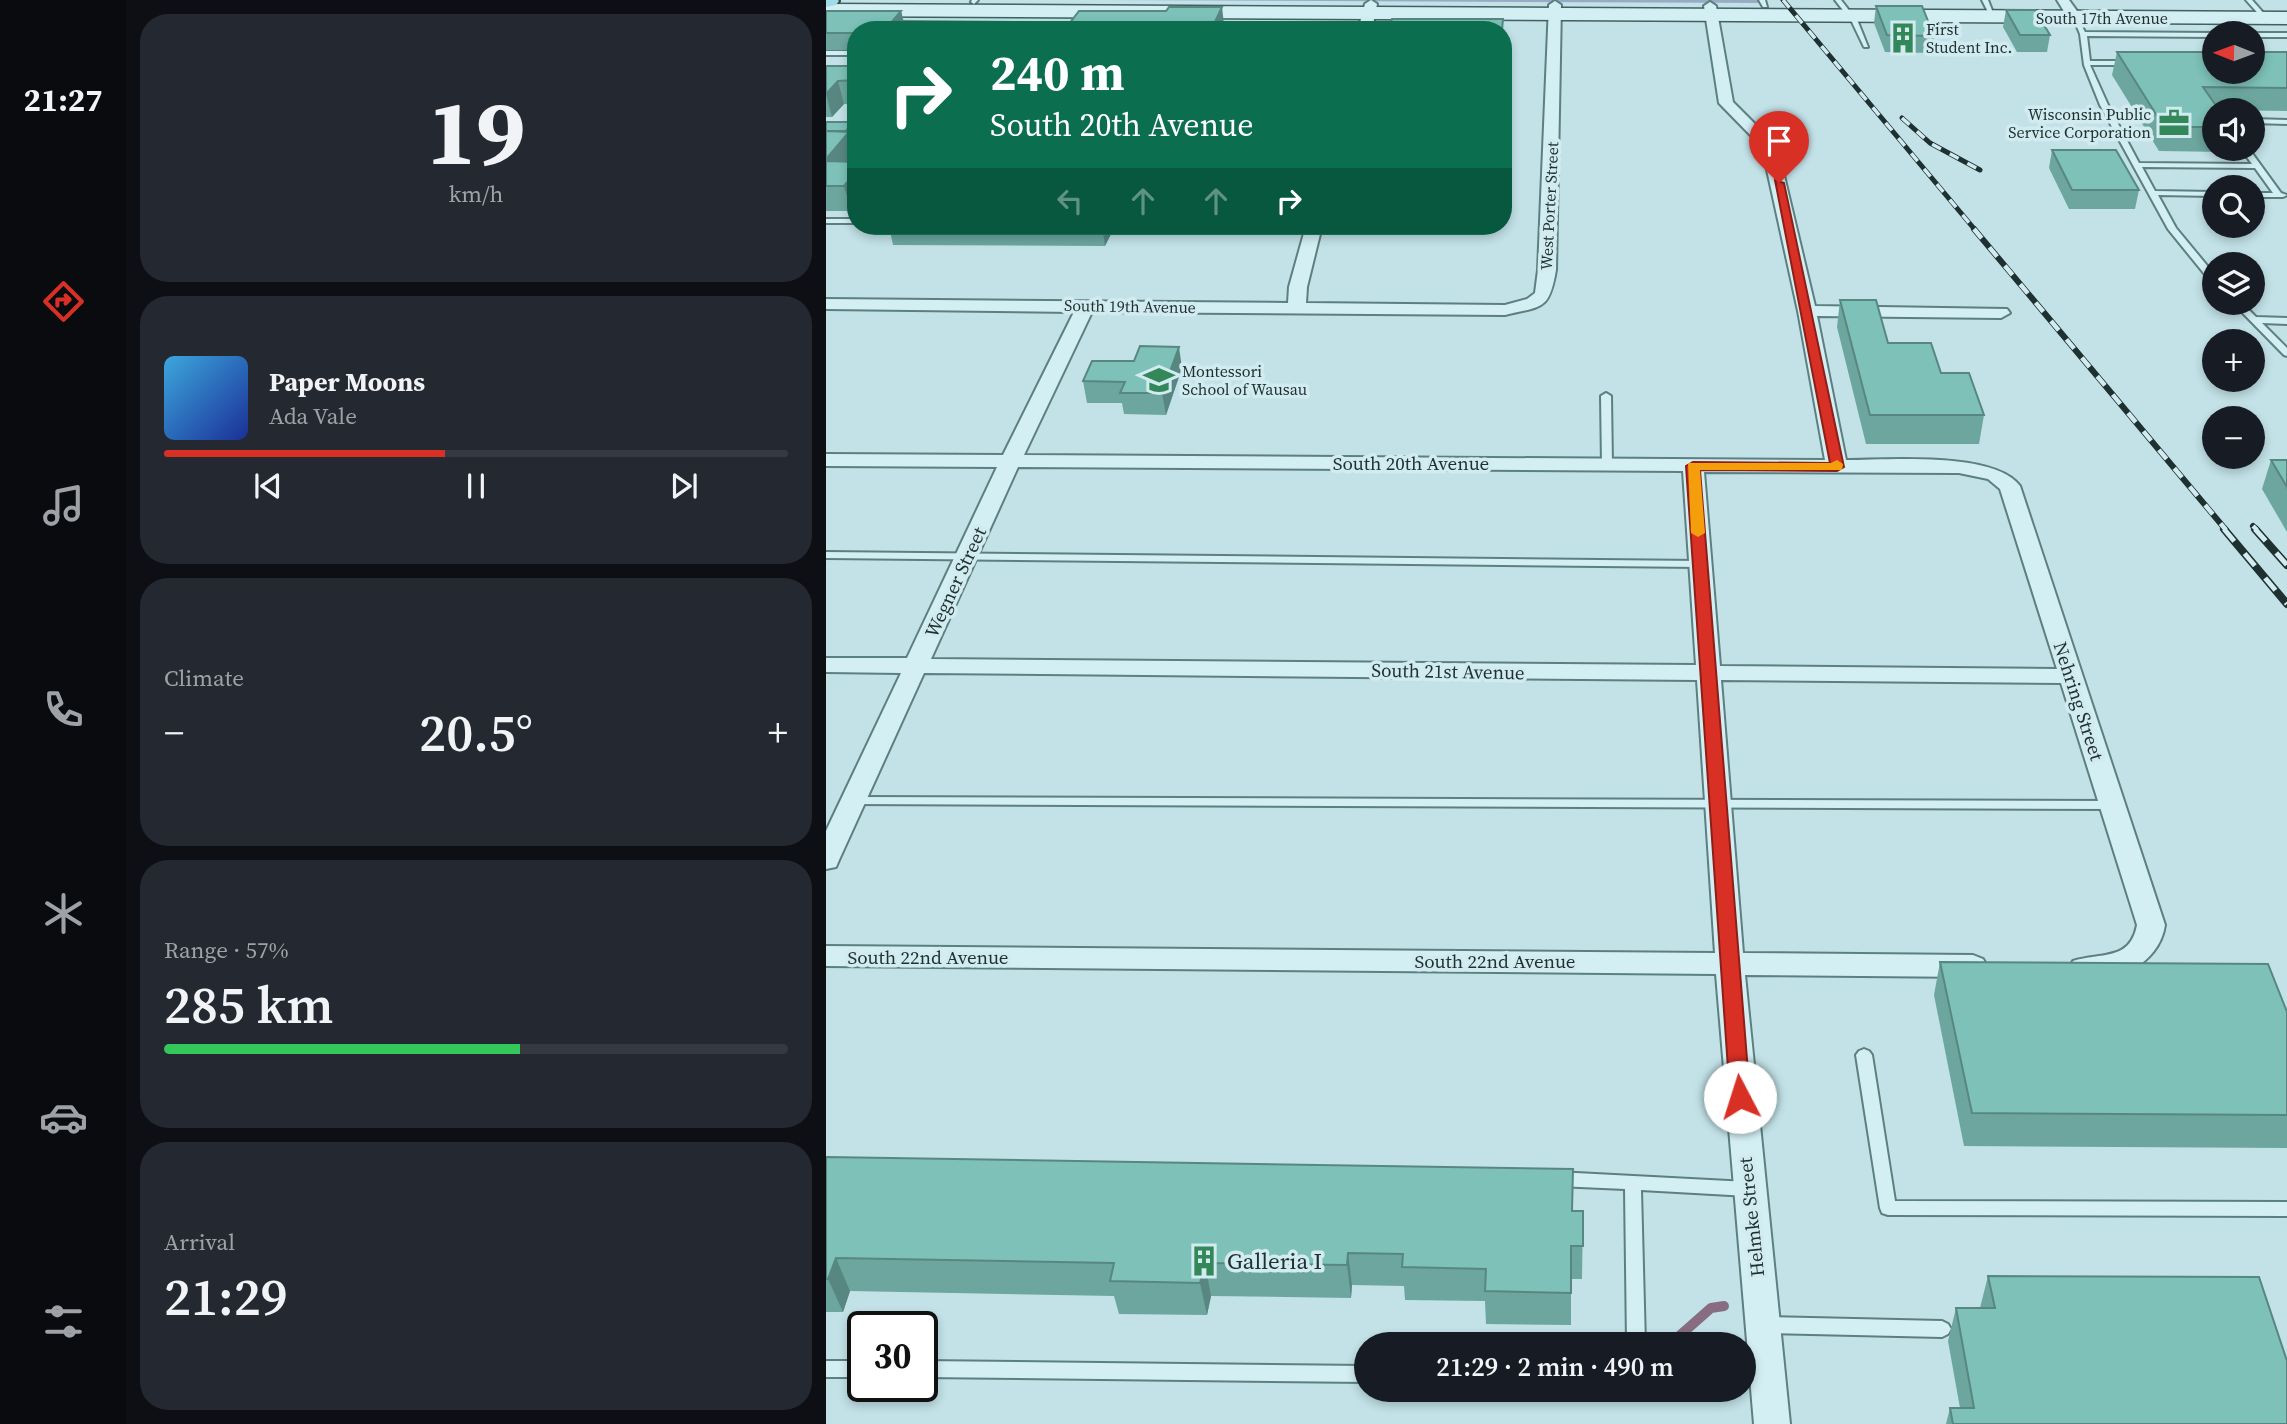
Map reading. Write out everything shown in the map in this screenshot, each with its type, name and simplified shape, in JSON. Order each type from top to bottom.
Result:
[{"type":"main road","name":"South 17th Avenue","points":[[827,4],[975,1],[1032,17]]},
{"type":"main road","name":"South 17th Avenue","points":[[1711,10],[1764,3],[1844,7]]},
{"type":"main road","name":"South 17th Avenue","points":[[827,4],[1032,17],[1368,16],[1555,9],[1844,7],[1989,8],[2072,15],[2287,9]]},
{"type":"main road","name":"South 17th Avenue","points":[[2257,9],[2287,18]]},
{"type":"street","name":"West Porter Street","points":[[1434,309],[1505,310],[1533,303],[1544,295],[1555,9]]},
{"type":"street","points":[[1711,10],[1726,103],[1769,146],[1807,311],[1837,467]]},
{"type":"street","points":[[1297,308],[1298,287],[1312,235]]},
{"type":"street","name":"South 19th Avenue","points":[[826,304],[1434,309]]},
{"type":"street","name":"Wegner Street","points":[[826,860],[1011,460],[1086,306]]},
{"type":"street","points":[[1807,311],[2000,313]]},
{"type":"street","name":"South 20th Avenue","points":[[826,460],[1959,467],[1995,474]]},
{"type":"street","name":"Helmke Street","points":[[1693,466],[1730,962],[1762,1325],[1756,1383],[1772,1424]]},
{"type":"street","name":"Nehring Street","points":[[1995,474],[2010,486],[2151,925],[2147,946],[2130,960],[2094,968],[2054,967]]},
{"type":"street","name":"South 21st Avenue","points":[[826,665],[2070,676]]},
{"type":"street","name":"South 22nd Avenue","points":[[826,956],[2000,966]]},
{"type":"lane","points":[[1844,7],[1866,46]]},
{"type":"lane","points":[[2202,33],[2072,15],[2104,105],[2172,229],[2202,265]]},
{"type":"lane","points":[[946,21],[1032,17]]},
{"type":"lane","points":[[2265,35],[2287,36]]},
{"type":"lane","points":[[826,53],[847,53]]},
{"type":"lane","points":[[2087,63],[2138,64]]},
{"type":"lane","points":[[2265,121],[2287,122]]},
{"type":"lane","points":[[2254,161],[2283,195]]},
{"type":"lane","points":[[2137,165],[2258,166]]},
{"type":"lane","points":[[2153,193],[2202,194]]},
{"type":"lane","points":[[2265,195],[2283,195]]},
{"type":"lane","points":[[826,221],[847,221]]},
{"type":"lane","points":[[2249,315],[2287,354]]},
{"type":"lane","points":[[2254,320],[2287,321]]},
{"type":"lane","points":[[1606,396],[1607,465]]},
{"type":"lane","points":[[826,555],[1700,564]]},
{"type":"lane","points":[[854,801],[2112,805]]},
{"type":"lane","points":[[1864,1055],[1888,1208],[2287,1209]]},
{"type":"lane","points":[[1540,1178],[1749,1189]]},
{"type":"lane","points":[[1633,1182],[1636,1332]]},
{"type":"lane","points":[[1762,1325],[1942,1329]]},
{"type":"lane","points":[[826,1369],[847,1369]]},
{"type":"lane","points":[[938,1369],[1354,1374]]},
{"type":"shaded area","points":[[1106,0],[1764,0],[1767,3]]},
{"type":"building","points":[[1876,6],[1922,6],[1934,36],[1887,35]]},
{"type":"building","points":[[1169,7],[1222,7],[1215,21],[1071,21],[1079,11],[1166,11]]},
{"type":"building","points":[[2006,10],[2035,10],[2050,35],[2020,35]]},
{"type":"building","points":[[826,11],[901,11],[893,21],[847,21],[847,33],[826,33]]},
{"type":"building","points":[[1392,19],[1503,19],[1503,21]]},
{"type":"building","points":[[2117,52],[2202,52],[2202,84],[2265,84],[2265,52],[2287,52],[2287,88],[2203,87],[2211,98],[2202,98],[2202,127],[2164,127]]},
{"type":"building","points":[[826,66],[847,66],[847,80],[838,81],[826,94]]},
{"type":"building","points":[[826,122],[847,122],[846,131],[826,131]]},
{"type":"building","points":[[826,131],[847,132],[847,134],[826,159]]},
{"type":"building","points":[[2052,150],[2116,150],[2139,190],[2072,190]]},
{"type":"building","points":[[826,161],[847,162],[847,182],[844,186],[826,186]]},
{"type":"building","points":[[1840,300],[1876,300],[1888,343],[1931,343],[1941,373],[1969,373],[1984,415],[1870,415]]},
{"type":"building","points":[[1140,346],[1179,347],[1162,393],[1120,393],[1125,382],[1083,381],[1092,361],[1134,361]]},
{"type":"building","points":[[2271,460],[2287,460],[2287,487]]},
{"type":"building","points":[[1940,962],[2268,964],[2287,1012],[2287,1115],[1972,1113]]},
{"type":"building","name":"Galleria I","points":[[826,1157],[1573,1169],[1572,1211],[1583,1211],[1583,1246],[1571,1246],[1571,1293],[1485,1291],[1486,1269],[1402,1267],[1403,1254],[1348,1253],[1347,1265],[1205,1263],[1200,1283],[1110,1281],[1114,1263],[836,1258],[826,1279]]},
{"type":"building","points":[[1988,1276],[2259,1277],[2287,1361],[2287,1424],[1953,1424],[1950,1408],[1974,1408],[1956,1308],[1995,1308]]},
{"type":"waterway","points":[[1684,1332],[1711,1308],[1724,1306]]},
{"type":"railway","points":[[1783,0],[1976,231]]},
{"type":"railway","points":[[1902,118],[1930,143],[1980,170]]},
{"type":"railway","points":[[1974,229],[2226,530]]},
{"type":"railway","points":[[2253,526],[2257,530]]},
{"type":"railway","points":[[2224,529],[2287,604]]},
{"type":"railway","points":[[2255,529],[2287,565]]},
{"type":"slow traffic","points":[[1698,533],[1693,466],[1837,467],[1837,464]]},
{"type":"place","name":"First Student Inc.","points":[[1903,38]]},
{"type":"place","name":"Wisconsin Public Service Corporation","points":[[2174,123]]},
{"type":"place","name":"Montessori School of Wausau","points":[[1159,380]]},
{"type":"place","name":"Galleria I","points":[[1204,1261]]},
{"type":"route","points":[[1740,1097],[1693,466],[1837,467],[1779,183]]}]
